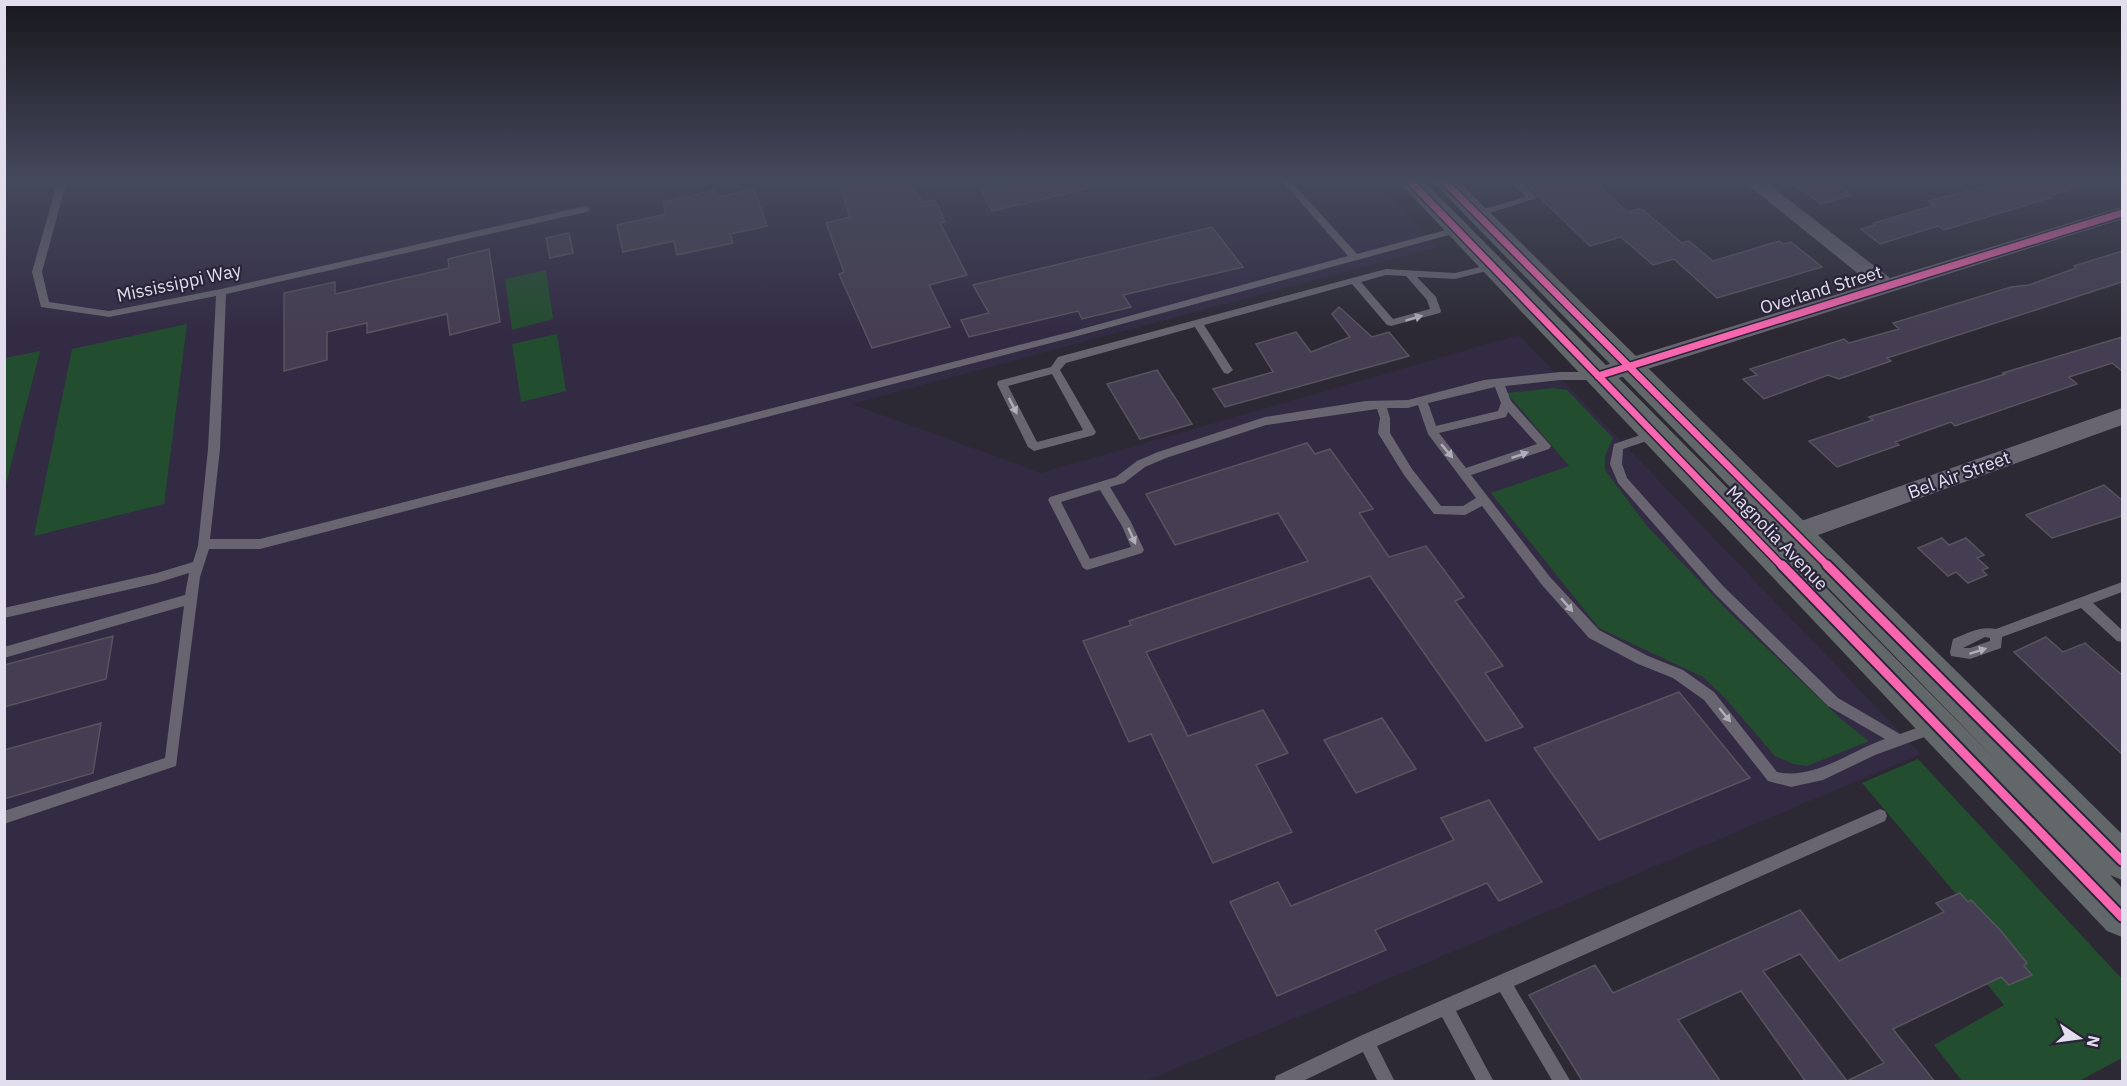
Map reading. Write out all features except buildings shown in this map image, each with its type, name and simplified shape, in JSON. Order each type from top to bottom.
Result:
[{"type":"main road","name":"Magnolia Avenue","points":[[1472,231],[1492,267],[1613,370],[1942,659],[2122,861]]},
{"type":"main road","name":"Magnolia Avenue","points":[[1476,231],[1613,370],[1655,434],[2122,917]]},
{"type":"street","points":[[1816,231],[1887,286]]},
{"type":"street","name":"Overland Street","points":[[1613,370],[2065,231]]},
{"type":"street","name":"Bel Air Street","points":[[1796,533],[2122,416]]},
{"type":"lane","name":"Mississippi Way","points":[[49,231],[37,272],[45,305],[109,314],[221,292],[491,231]]},
{"type":"lane","points":[[1330,231],[1355,258]]},
{"type":"lane","points":[[205,544],[260,544],[1074,334],[1355,258],[1440,231]]},
{"type":"lane","points":[[1055,369],[1090,432],[1034,447],[1002,384],[1055,369],[1062,360],[1386,272],[1455,276],[1492,267]]},
{"type":"lane","points":[[1355,281],[1391,323],[1400,322],[1436,311],[1432,299],[1409,274]]},
{"type":"lane","points":[[4,818],[171,762],[191,599],[197,566],[205,544],[214,449],[221,292]]},
{"type":"lane","points":[[1197,323],[1228,370]]},
{"type":"lane","points":[[1103,486],[1127,525],[1138,550],[1087,565],[1054,500],[1120,480],[1141,464],[1162,455],[1263,422],[1381,405],[1408,404],[1499,383],[1613,370]]},
{"type":"lane","points":[[1464,473],[1545,446],[1506,403],[1499,383]]},
{"type":"lane","points":[[1422,400],[1432,431],[1546,581],[1594,634],[1643,660],[1678,674],[1709,696],[1773,777],[1791,781],[1823,774],[1871,750],[1938,726]]},
{"type":"lane","points":[[1432,431],[1502,414],[1506,403]]},
{"type":"lane","points":[[1381,405],[1385,418],[1384,433],[1408,472],[1438,511],[1465,510],[1483,499]]},
{"type":"lane","points":[[1655,434],[1618,447],[1616,464],[1622,480],[1719,590],[1833,702],[1899,740]]},
{"type":"lane","points":[[4,613],[158,578],[197,566]]},
{"type":"lane","points":[[1942,659],[1958,643],[1984,632],[1996,634],[2122,587]]},
{"type":"lane","points":[[4,653],[191,599]]},
{"type":"lane","points":[[2084,603],[2122,637]]},
{"type":"lane","points":[[1282,1082],[1366,1042],[1880,816]]},
{"type":"lane","points":[[1503,982],[1563,1082]]},
{"type":"lane","points":[[1446,1008],[1486,1082]]},
{"type":"lane","points":[[1366,1042],[1387,1082]]},
{"type":"shaded area","points":[[5,231],[1423,231],[1438,247],[852,404],[1041,473],[1519,335],[1921,754],[1146,1081],[5,1082]]},
{"type":"green space","points":[[546,270],[553,319],[512,330],[505,279]]},
{"type":"green space","points":[[187,324],[164,504],[34,536],[72,349]]},
{"type":"green space","points":[[557,334],[566,391],[521,402],[512,344]]},
{"type":"green space","points":[[40,351],[5,488],[5,358]]},
{"type":"green space","points":[[1553,388],[1567,390],[1613,438],[1605,456],[1605,470],[1647,526],[1733,616],[1843,721],[1869,741],[1807,766],[1793,764],[1775,756],[1725,698],[1703,677],[1599,628],[1491,493],[1569,466],[1507,393]]},
{"type":"green space","points":[[1918,759],[2122,979],[2122,1058],[2079,1081],[1962,1081],[1934,1045],[2004,1005],[1987,984],[2001,977],[2010,985],[2032,975],[2024,966],[2027,963],[2001,931],[1971,901],[1968,902],[1960,893],[1956,894],[1862,783]]},
{"type":"cycle path","points":[[1458,231],[2122,917]]},
{"type":"cycle path","points":[[1494,231],[2122,861]]},
{"type":"cycle path","points":[[1598,376],[2065,231]]}]
